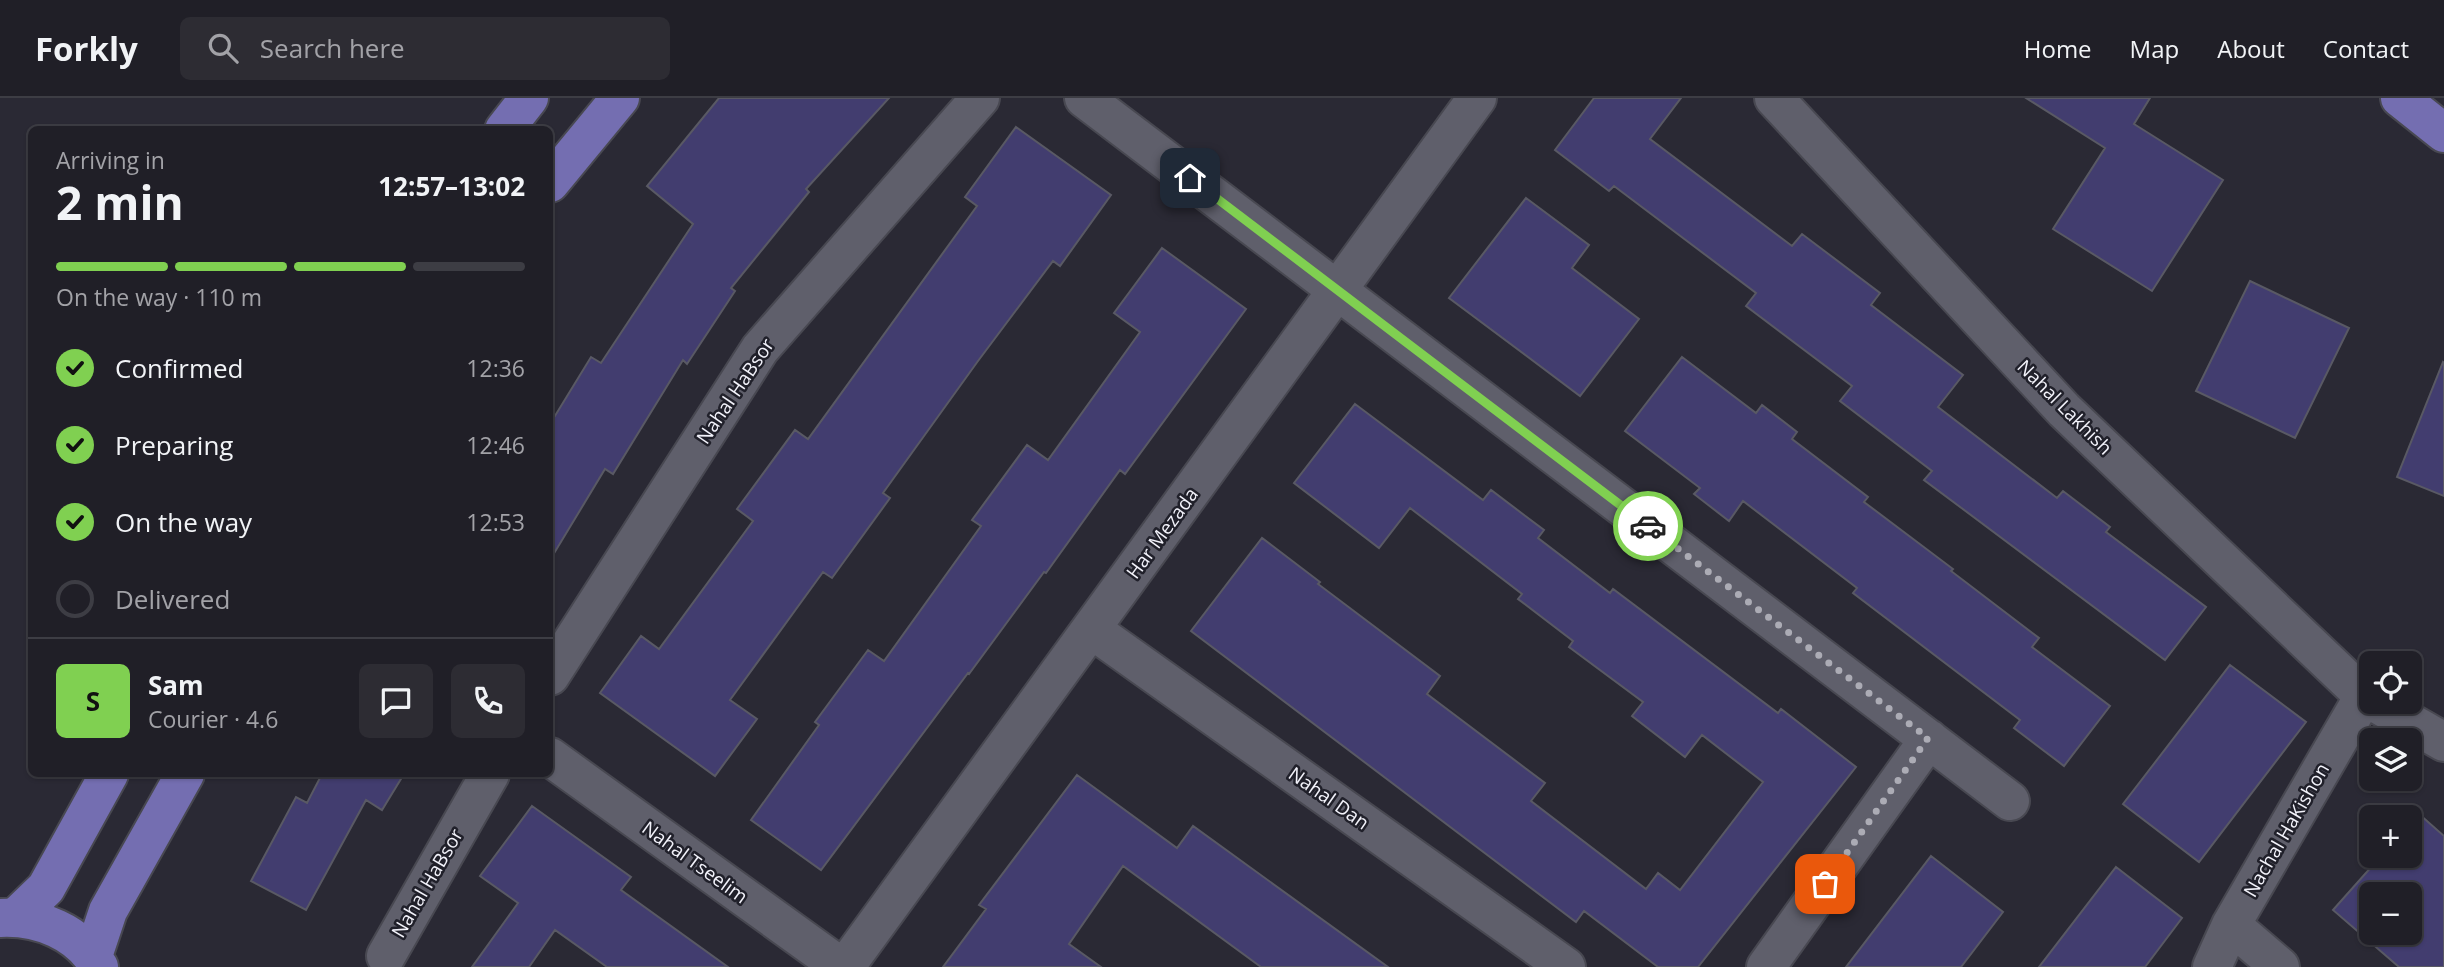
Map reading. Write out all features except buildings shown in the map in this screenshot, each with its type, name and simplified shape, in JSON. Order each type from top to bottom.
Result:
[{"type":"main road","points":[[507,126],[529,98]]},
{"type":"main road","points":[[553,179],[620,98]]},
{"type":"main road","points":[[2400,98],[2444,132]]},
{"type":"main road","points":[[8,917],[46,888],[107,777]]},
{"type":"main road","points":[[96,962],[108,911],[183,777]]},
{"type":"main road","points":[[8,917],[45,922],[72,936],[96,962]]},
{"type":"street","name":"Nahal HaBsor","points":[[553,671],[760,349],[980,98]]},
{"type":"street","points":[[1084,98],[2010,801]]},
{"type":"street","name":"Har Mezada","points":[[843,967],[1478,98]]},
{"type":"street","name":"Nahal Lakhish","points":[[1774,98],[2064,410],[2359,689]]},
{"type":"street","name":"Nahal Dan","points":[[1091,629],[1566,967]]},
{"type":"street","name":"Nachal HaKishon","points":[[2212,967],[2231,925],[2361,714]]},
{"type":"street","name":"Nahal Lakhish","points":[[2396,714],[2444,742]]},
{"type":"street","points":[[1766,967],[1928,738]]},
{"type":"street","name":"Nahal Tseelim","points":[[553,759],[843,967]]},
{"type":"street","name":"Nahal HaBsor","points":[[386,956],[488,777]]},
{"type":"street","points":[[2231,925],[2280,967]]},
{"type":"way so far","points":[[1648,526],[1928,738],[1825,884]]},
{"type":"route","points":[[1190,178],[1648,526]]}]
